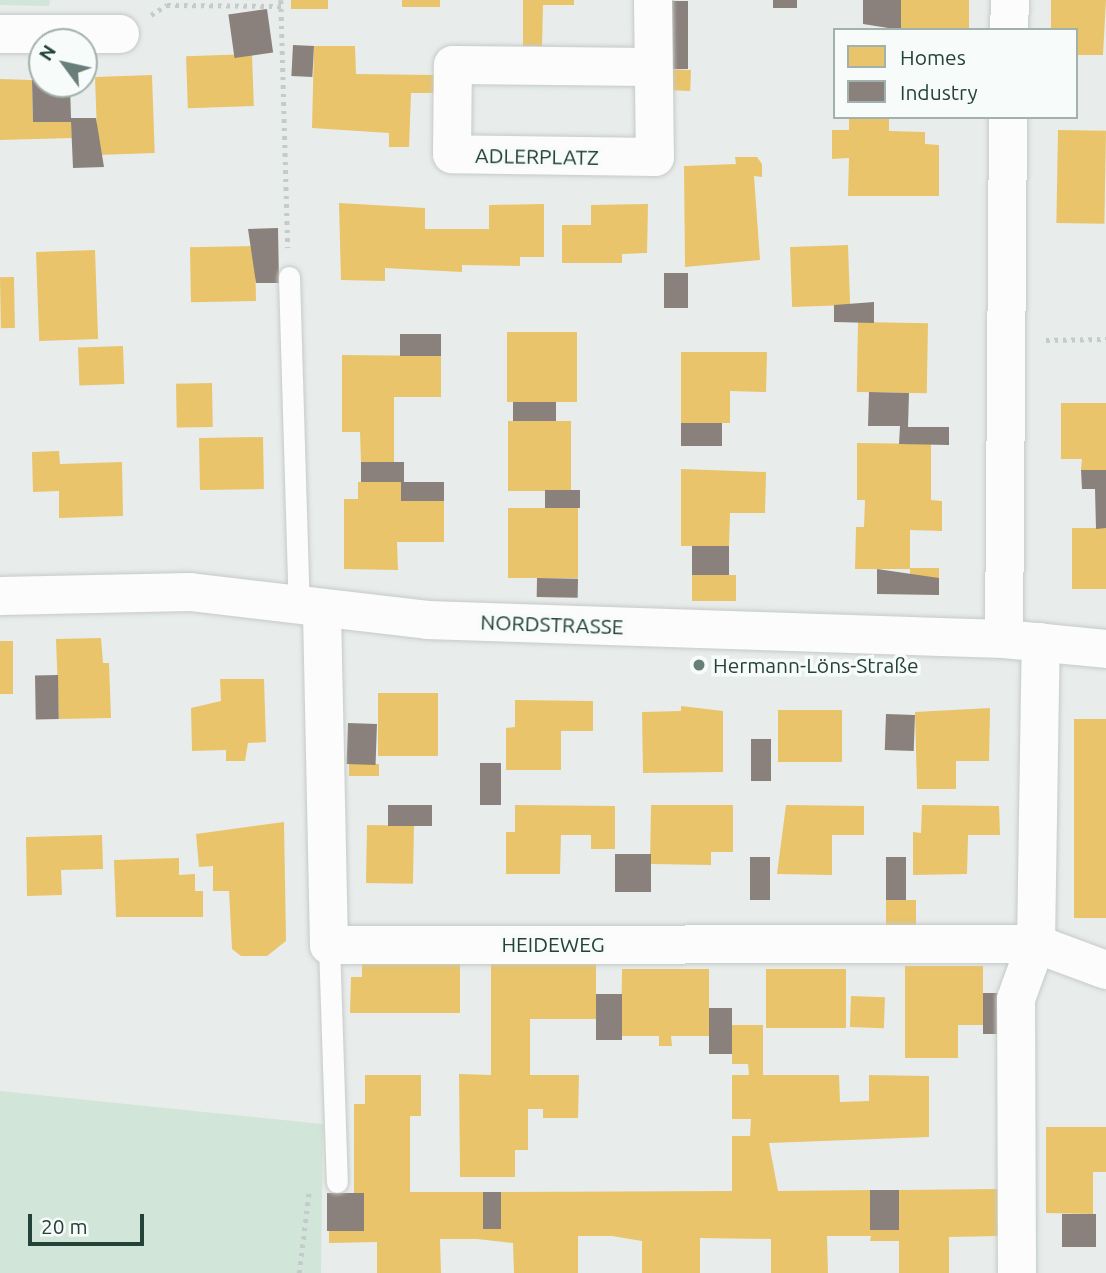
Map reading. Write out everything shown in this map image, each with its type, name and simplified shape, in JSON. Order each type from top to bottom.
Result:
[{"type":"street","name":"ADLERPLATZ","points":[[653,0],[655,157],[452,154],[453,65],[653,67]]},
{"type":"street","points":[[1009,28],[1010,0]]},
{"type":"street","points":[[0,34],[120,34]]},
{"type":"street","points":[[1004,639],[1008,119]]},
{"type":"street","name":"NORDSTRASSE","points":[[0,596],[190,592],[311,610],[1004,639],[1106,649]]},
{"type":"street","points":[[311,610],[328,945]]},
{"type":"street","points":[[1017,1273],[1016,999],[1036,944],[1041,642]]},
{"type":"street","name":"HEIDEWEG","points":[[328,945],[1036,944],[1106,970]]},
{"type":"lane","points":[[289,277],[311,610]]},
{"type":"lane","points":[[328,945],[337,1182]]},
{"type":"path","points":[[120,34],[167,5],[281,3],[289,277]]},
{"type":"path","points":[[1006,340],[1106,339]]},
{"type":"path","points":[[299,1273],[313,1150],[335,1136]]},
{"type":"green space","points":[[0,0],[50,0],[49,6],[0,5]]},
{"type":"green space","points":[[0,1091],[323,1124],[321,1273],[0,1273]]},
{"type":"building: Homes","points":[[291,0],[328,0],[328,9],[291,9]]},
{"type":"building: Homes","points":[[402,0],[440,0],[440,7],[402,7]]},
{"type":"building: Homes","points":[[523,0],[574,0],[574,5],[543,5],[542,46],[523,46]]},
{"type":"building: Homes","points":[[901,0],[969,0],[969,28],[901,28]]},
{"type":"building: Homes","points":[[1051,0],[1106,0],[1103,55],[1078,55],[1078,28],[1051,28]]},
{"type":"building: Homes","points":[[314,46],[355,46],[356,74],[434,75],[434,93],[411,93],[409,147],[389,147],[389,133],[312,128]]},
{"type":"building: Homes","points":[[252,54],[254,106],[188,108],[186,56]]},
{"type":"building: Homes","points":[[665,69],[691,70],[690,91],[664,90]]},
{"type":"building: Homes","points":[[152,75],[155,153],[98,155],[96,98],[98,98],[98,77]]},
{"type":"building: Homes","points":[[0,79],[28,80],[28,98],[32,98],[33,122],[71,122],[72,138],[0,140]]},
{"type":"building: Homes","points":[[849,119],[889,119],[889,131],[925,132],[925,144],[939,145],[939,196],[848,196],[849,158],[832,159],[832,130],[849,130]]},
{"type":"building: Homes","points":[[1058,130],[1106,131],[1104,224],[1056,223]]},
{"type":"building: Homes","points":[[735,157],[757,157],[762,164],[762,177],[754,176],[760,260],[685,267],[684,166],[736,164]]},
{"type":"building: Homes","points":[[339,203],[425,208],[425,229],[489,229],[489,205],[544,204],[544,257],[520,257],[520,266],[462,265],[462,272],[385,268],[385,281],[341,280]]},
{"type":"building: Homes","points":[[648,204],[647,253],[622,254],[622,263],[562,263],[562,225],[591,225],[591,205]]},
{"type":"building: Homes","points":[[848,245],[850,305],[792,307],[790,247]]},
{"type":"building: Homes","points":[[255,246],[256,301],[191,302],[190,247]]},
{"type":"building: Homes","points":[[95,250],[98,339],[39,341],[36,252]]},
{"type":"building: Homes","points":[[0,277],[14,277],[15,328],[1,328]]},
{"type":"building: Homes","points":[[858,322],[928,323],[927,393],[857,392]]},
{"type":"building: Homes","points":[[507,332],[577,332],[577,402],[507,402]]},
{"type":"building: Homes","points":[[123,346],[124,384],[79,386],[78,348]]},
{"type":"building: Homes","points":[[681,352],[767,352],[766,392],[730,391],[730,423],[681,423]]},
{"type":"building: Homes","points":[[342,355],[441,356],[441,397],[394,397],[394,462],[361,462],[360,432],[342,432]]},
{"type":"building: Homes","points":[[212,383],[213,427],[177,428],[176,384]]},
{"type":"building: Homes","points":[[1061,403],[1106,403],[1106,470],[1081,470],[1082,459],[1061,459]]},
{"type":"building: Homes","points":[[508,421],[571,421],[571,491],[508,491]]},
{"type":"building: Homes","points":[[263,437],[264,489],[200,490],[199,438]]},
{"type":"building: Homes","points":[[857,443],[931,444],[931,500],[942,501],[942,531],[910,530],[910,568],[939,568],[939,578],[910,578],[910,569],[855,569],[856,527],[864,527],[865,500],[857,500]]},
{"type":"building: Homes","points":[[59,451],[60,464],[122,462],[123,516],[59,518],[59,491],[33,492],[32,452]]},
{"type":"building: Homes","points":[[681,469],[766,472],[765,513],[730,513],[729,546],[681,546]]},
{"type":"building: Homes","points":[[358,482],[401,482],[401,501],[444,501],[444,542],[397,542],[398,570],[344,569],[344,499],[358,499]]},
{"type":"building: Homes","points":[[508,508],[578,508],[578,578],[508,578]]},
{"type":"building: Homes","points":[[1072,528],[1106,528],[1106,589],[1072,589]]},
{"type":"building: Homes","points":[[692,575],[736,575],[736,601],[692,601]]},
{"type":"building: Homes","points":[[101,638],[103,663],[109,663],[111,718],[59,719],[56,639]]},
{"type":"building: Homes","points":[[0,641],[13,641],[13,694],[0,694]]},
{"type":"building: Homes","points":[[220,679],[264,679],[266,742],[248,743],[245,761],[226,761],[226,750],[192,751],[191,708],[221,701]]},
{"type":"building: Homes","points":[[378,693],[438,693],[438,756],[378,756]]},
{"type":"building: Homes","points":[[515,700],[593,701],[593,731],[561,731],[561,770],[506,770],[506,728],[515,727]]},
{"type":"building: Homes","points":[[681,706],[723,711],[723,772],[643,773],[642,712],[681,711]]},
{"type":"building: Homes","points":[[990,708],[989,761],[956,761],[956,789],[917,789],[915,712]]},
{"type":"building: Homes","points":[[778,710],[842,710],[842,762],[778,762]]},
{"type":"building: Homes","points":[[1074,719],[1106,719],[1106,918],[1074,918]]},
{"type":"building: Homes","points":[[349,764],[379,764],[379,776],[349,776]]},
{"type":"building: Homes","points":[[515,805],[615,806],[615,849],[591,849],[591,835],[561,835],[560,874],[506,874],[506,832],[515,832]]},
{"type":"building: Homes","points":[[651,805],[733,805],[733,852],[711,852],[711,865],[650,864]]},
{"type":"building: Homes","points":[[786,805],[864,806],[864,835],[832,835],[832,875],[777,874]]},
{"type":"building: Homes","points":[[922,805],[999,806],[1000,835],[968,835],[967,874],[913,875],[913,832],[921,833]]},
{"type":"building: Homes","points":[[284,822],[286,941],[267,956],[241,956],[232,949],[229,891],[213,891],[213,866],[199,867],[196,834]]},
{"type":"building: Homes","points":[[367,825],[414,826],[413,884],[366,883]]},
{"type":"building: Homes","points":[[102,835],[103,869],[61,870],[62,895],[27,896],[26,837]]},
{"type":"building: Homes","points":[[179,858],[179,875],[195,874],[195,891],[203,891],[203,917],[116,917],[114,860]]},
{"type":"building: Homes","points":[[886,900],[916,900],[916,929],[886,929]]},
{"type":"building: Homes","points":[[491,962],[596,963],[596,1019],[530,1019],[530,1075],[579,1075],[578,1118],[543,1118],[543,1109],[528,1109],[528,1150],[515,1150],[515,1177],[460,1177],[459,1074],[491,1075]]},
{"type":"building: Homes","points":[[362,963],[460,963],[460,1013],[350,1013],[351,977],[362,977]]},
{"type":"building: Homes","points":[[905,966],[983,966],[983,1025],[958,1025],[958,1058],[905,1058]]},
{"type":"building: Homes","points":[[622,969],[709,969],[709,1036],[671,1036],[672,1046],[659,1046],[659,1036],[621,1036]]},
{"type":"building: Homes","points":[[766,969],[846,969],[846,1028],[766,1028]]},
{"type":"building: Homes","points":[[851,996],[885,997],[884,1028],[850,1027]]},
{"type":"building: Homes","points":[[732,1025],[763,1025],[763,1075],[839,1075],[840,1102],[869,1101],[869,1075],[929,1076],[929,1137],[769,1143],[778,1191],[870,1190],[870,1230],[899,1229],[899,1190],[999,1189],[1000,1236],[949,1237],[949,1273],[899,1273],[899,1241],[870,1241],[871,1236],[827,1236],[828,1273],[771,1273],[771,1239],[700,1238],[700,1273],[642,1273],[642,1241],[612,1236],[578,1236],[578,1273],[514,1273],[513,1243],[440,1239],[441,1273],[377,1273],[377,1242],[329,1243],[329,1231],[364,1230],[364,1193],[354,1193],[354,1104],[365,1104],[365,1075],[421,1075],[421,1116],[410,1116],[410,1192],[483,1192],[483,1229],[501,1229],[501,1192],[732,1191],[732,1136],[750,1136],[751,1119],[732,1119],[732,1075],[749,1075],[748,1064],[732,1064]]},
{"type":"building: Homes","points":[[1046,1127],[1106,1127],[1106,1172],[1093,1172],[1093,1214],[1046,1213]]},
{"type":"building: Industry","points":[[773,0],[797,0],[797,8],[773,8]]},
{"type":"building: Industry","points":[[863,0],[901,0],[901,28],[863,24]]},
{"type":"building: Industry","points":[[664,1],[688,1],[688,69],[664,69]]},
{"type":"building: Industry","points":[[267,9],[273,53],[235,58],[228,14]]},
{"type":"building: Industry","points":[[293,45],[314,46],[312,77],[291,76]]},
{"type":"building: Industry","points":[[32,98],[70,98],[71,118],[96,118],[104,167],[73,168],[71,122],[33,122]]},
{"type":"building: Industry","points":[[278,228],[279,283],[256,283],[248,229]]},
{"type":"building: Industry","points":[[664,273],[688,273],[688,308],[664,308]]},
{"type":"building: Industry","points":[[874,302],[874,323],[834,322],[834,305]]},
{"type":"building: Industry","points":[[400,334],[441,334],[441,356],[400,356]]},
{"type":"building: Industry","points":[[869,392],[909,393],[908,427],[949,427],[949,445],[899,444],[900,426],[868,426]]},
{"type":"building: Industry","points":[[513,402],[556,402],[556,421],[513,421]]},
{"type":"building: Industry","points":[[681,423],[722,423],[722,446],[681,446]]},
{"type":"building: Industry","points":[[361,462],[404,462],[404,482],[444,482],[444,501],[401,501],[401,482],[361,482]]},
{"type":"building: Industry","points":[[1081,470],[1106,470],[1106,528],[1096,529],[1095,489],[1082,489]]},
{"type":"building: Industry","points":[[545,490],[580,490],[580,508],[545,508]]},
{"type":"building: Industry","points":[[692,546],[729,546],[729,575],[692,575]]},
{"type":"building: Industry","points":[[877,569],[939,578],[939,595],[877,594]]},
{"type":"building: Industry","points":[[537,578],[578,579],[578,598],[537,597]]},
{"type":"building: Industry","points":[[35,675],[58,675],[59,719],[36,719]]},
{"type":"building: Industry","points":[[886,714],[915,715],[914,751],[885,750]]},
{"type":"building: Industry","points":[[348,723],[377,724],[376,765],[347,764]]},
{"type":"building: Industry","points":[[751,739],[771,739],[771,781],[751,781]]},
{"type":"building: Industry","points":[[480,763],[501,763],[501,805],[480,805]]},
{"type":"building: Industry","points":[[388,805],[432,805],[432,826],[388,826]]},
{"type":"building: Industry","points":[[615,854],[651,854],[651,892],[615,892]]},
{"type":"building: Industry","points":[[750,857],[770,857],[770,900],[750,900]]},
{"type":"building: Industry","points":[[886,857],[906,857],[906,900],[886,900]]},
{"type":"building: Industry","points":[[983,993],[1004,993],[1004,1034],[983,1034]]},
{"type":"building: Industry","points":[[596,994],[622,994],[622,1040],[596,1040]]},
{"type":"building: Industry","points":[[709,1008],[732,1008],[732,1054],[709,1054]]},
{"type":"building: Industry","points":[[870,1190],[899,1190],[899,1230],[870,1230]]},
{"type":"building: Industry","points":[[483,1192],[501,1192],[501,1229],[483,1229]]},
{"type":"building: Industry","points":[[327,1193],[364,1193],[364,1231],[327,1231]]},
{"type":"building: Industry","points":[[1062,1214],[1096,1214],[1096,1247],[1062,1247]]},
{"type":"place","name":"Hermann-Löns-Straße","points":[[699,665]]}]
